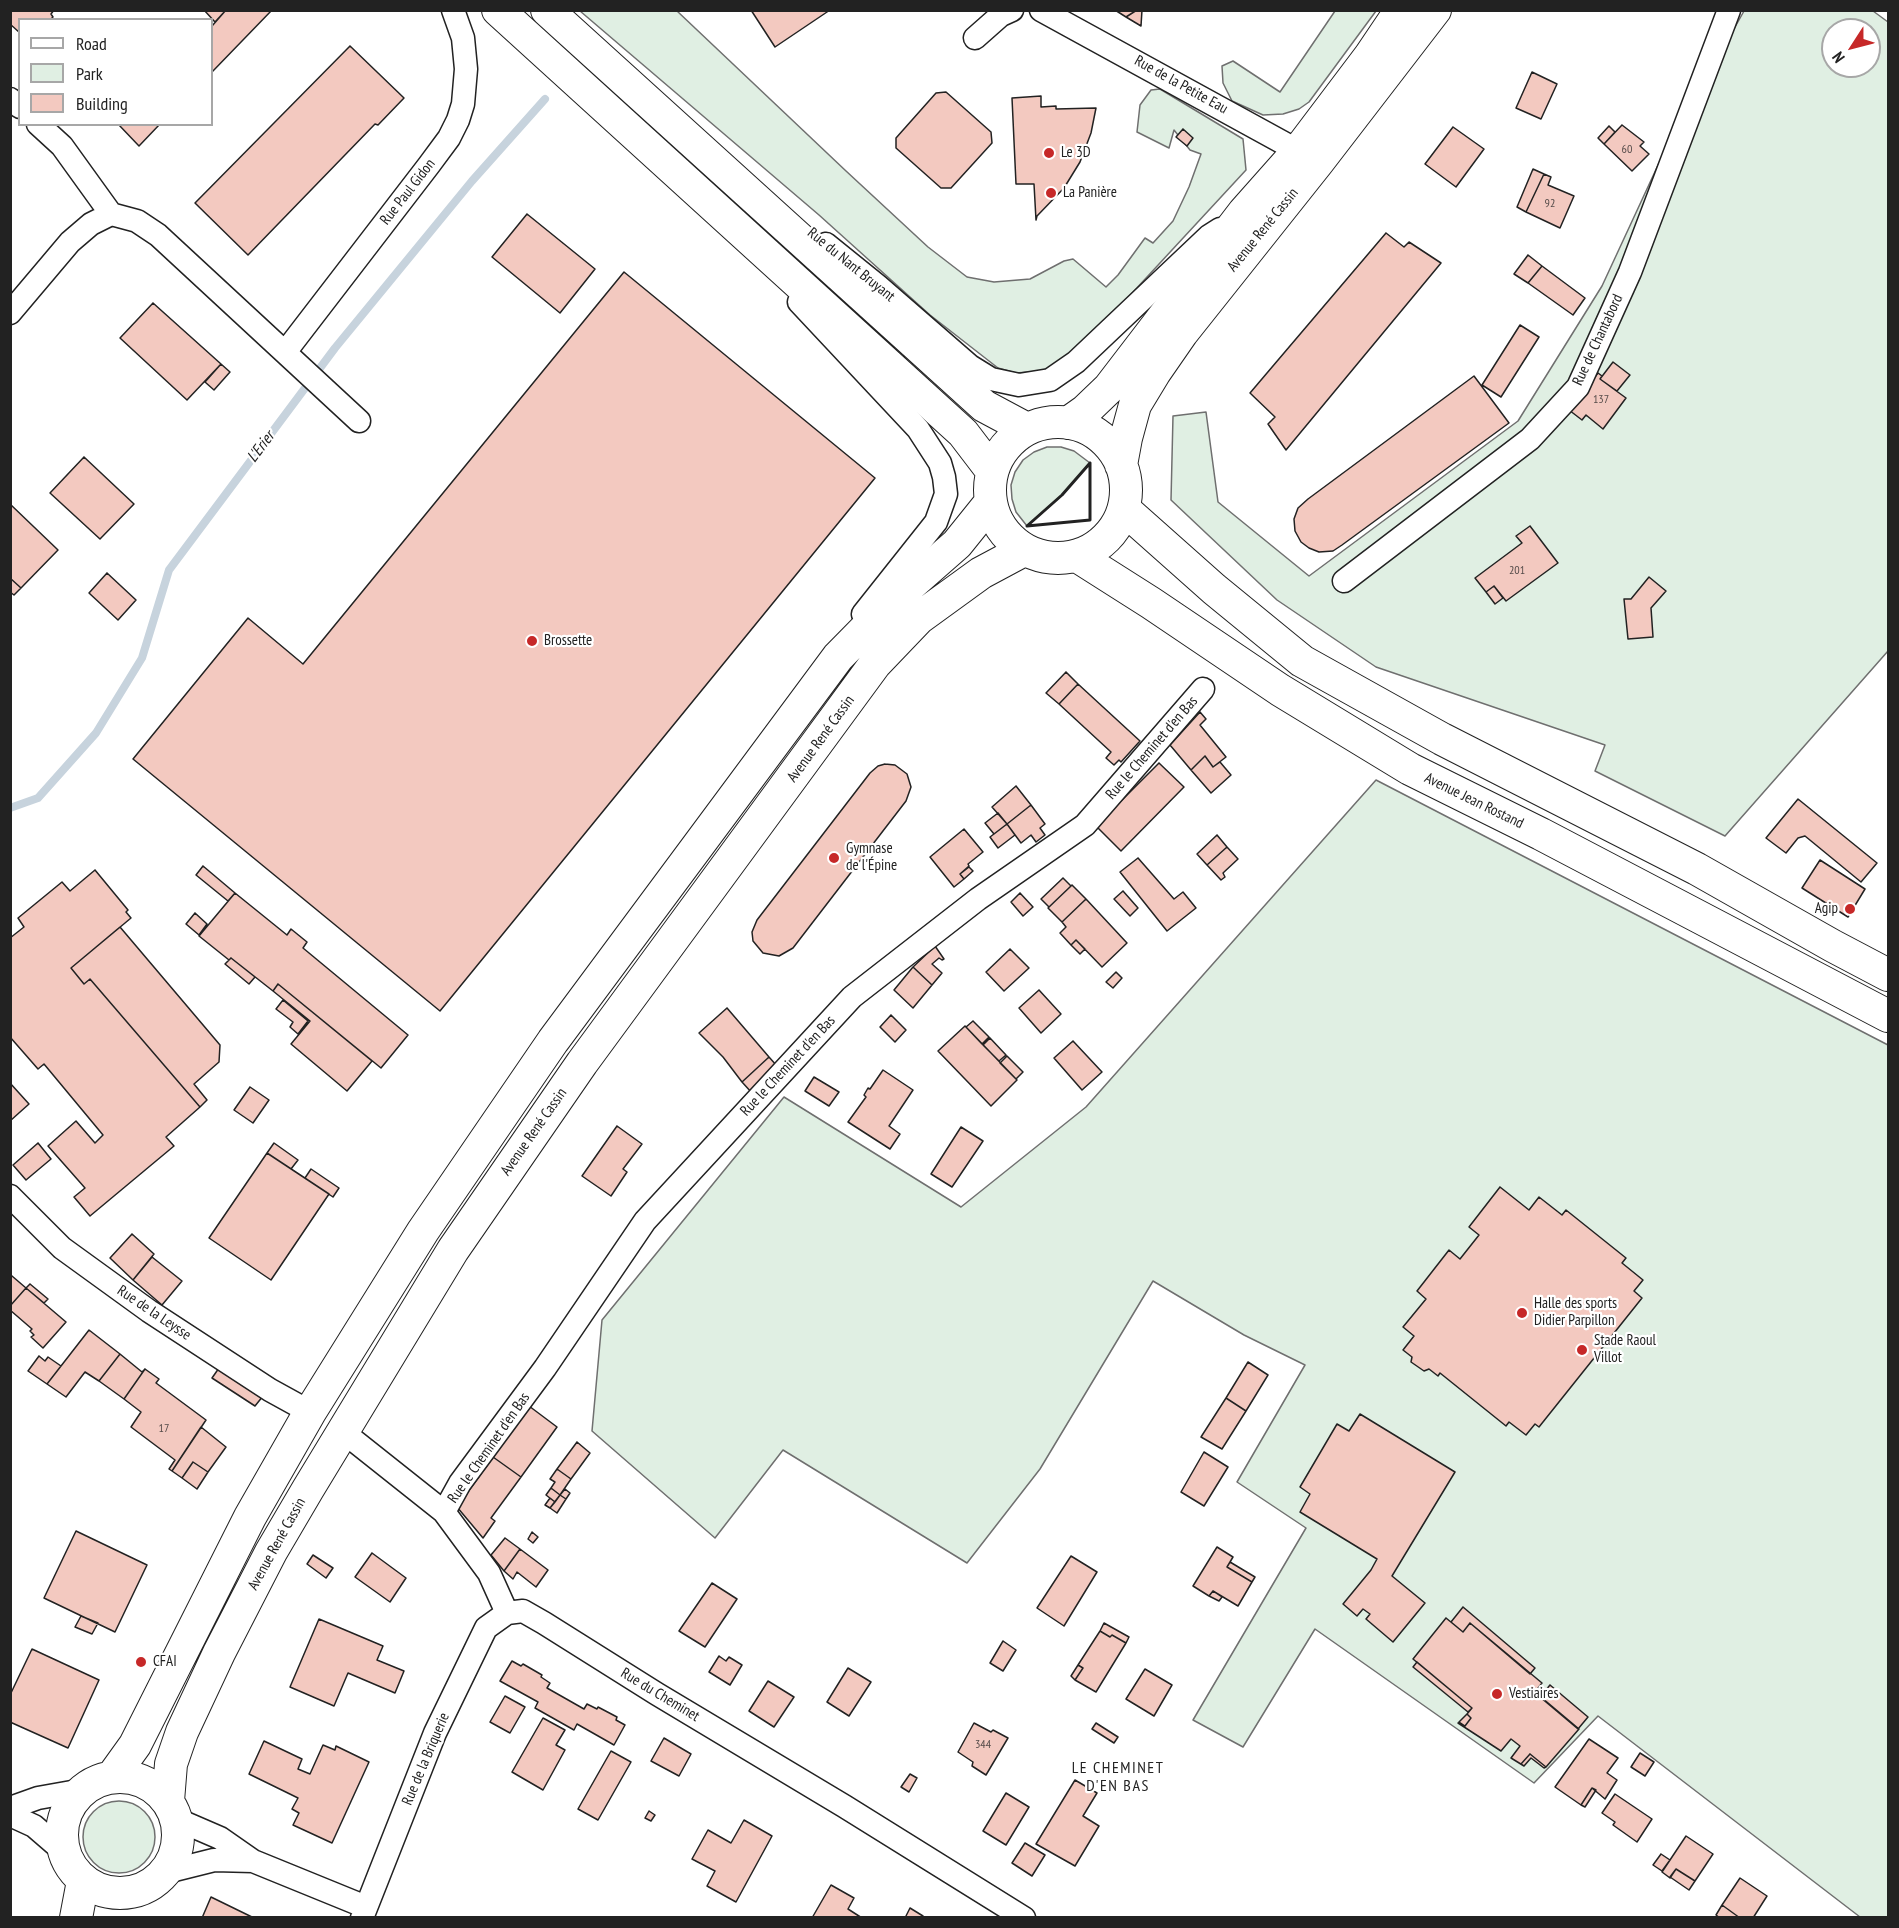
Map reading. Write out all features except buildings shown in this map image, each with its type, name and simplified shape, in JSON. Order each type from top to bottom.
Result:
[{"type":"main road","points":[[498,10],[963,433],[992,471]]},
{"type":"main road","name":"Rue du Nant Bruyant","points":[[547,10],[984,406],[1027,429]]},
{"type":"main road","name":"Avenue René Cassin","points":[[1121,465],[1135,405],[1155,372],[1309,156],[1401,10]]},
{"type":"main road","name":"Avenue René Cassin","points":[[1068,423],[1085,411],[1109,388],[1244,212],[1309,156],[1435,10]]},
{"type":"main road","points":[[1047,423],[1068,423],[1090,430],[1109,445],[1121,465],[1126,486],[1124,509],[1114,530],[1098,546],[1077,556],[1050,559],[1024,550],[1002,530],[990,503],[992,471],[1005,446],[1027,429],[1047,423]]},
{"type":"main road","points":[[112,1777],[135,1745],[249,1517],[310,1412],[423,1231],[553,1041],[838,657],[900,594],[957,544],[990,503]]},
{"type":"main road","points":[[1124,509],[1214,589],[1302,661],[1442,739],[1697,869],[1888,975]]},
{"type":"main road","name":"Avenue René Cassin","points":[[172,1810],[171,1764],[182,1732],[219,1653],[271,1552],[453,1250],[582,1063],[875,664],[919,618],[981,573],[1024,550]]},
{"type":"main road","name":"Avenue Jean Rostand","points":[[1077,556],[1280,690],[1410,770],[1541,834],[1888,1016]]},
{"type":"main road","points":[[112,1777],[133,1778],[153,1787],[172,1810],[179,1838],[175,1856],[166,1872],[152,1884],[136,1892],[108,1893],[94,1888],[83,1881],[71,1867],[63,1851],[62,1828],[68,1807],[83,1790],[96,1782],[112,1777]]},
{"type":"main road","points":[[76,1917],[83,1881]]},
{"type":"main road","points":[[115,1917],[136,1892]]},
{"type":"street","name":"Rue Paul Gidon","points":[[286,351],[429,165],[458,120],[463,104],[466,69],[463,38],[453,10]]},
{"type":"street","points":[[975,38],[1001,15],[1012,10]]},
{"type":"street","name":"Rue de la Petite Eau","points":[[1041,10],[1309,156]]},
{"type":"street","name":"Rue de Chantabord","points":[[1344,581],[1530,440],[1578,387],[1630,272],[1729,10]]},
{"type":"street","name":"Rue du Nant Bruyant","points":[[638,93],[878,286],[970,366],[991,380],[1019,385],[1050,380],[1076,362]]},
{"type":"street","points":[[40,126],[62,146],[111,214],[137,221],[158,235],[359,421]]},
{"type":"street","points":[[675,170],[918,429],[940,463],[946,494],[936,522],[860,619],[838,657]]},
{"type":"street","name":"Avenue René Cassin","points":[[1076,362],[1209,236],[1244,212]]},
{"type":"street","points":[[10,313],[70,242],[91,224],[111,214]]},
{"type":"street","name":"Rue le Cheminet d'en Bas","points":[[444,1512],[460,1483],[545,1368],[645,1221],[852,997],[978,899],[1085,825],[1203,689]]},
{"type":"street","name":"Rue de la Leysse","points":[[10,1196],[62,1248],[148,1311],[270,1390],[310,1412]]},
{"type":"street","points":[[342,1431],[444,1512],[489,1573],[507,1613]]},
{"type":"street","name":"Rue du Cheminet","points":[[507,1613],[523,1611],[544,1623],[1024,1917]]},
{"type":"street","name":"Rue de la Briquerie","points":[[364,1912],[446,1712],[486,1629],[507,1613]]},
{"type":"street","points":[[10,1808],[38,1798],[83,1790]]},
{"type":"street","points":[[172,1810],[220,1838],[253,1861],[364,1912]]},
{"type":"street","points":[[10,1815],[34,1826],[63,1851]]},
{"type":"street","points":[[166,1872],[214,1860],[253,1861]]},
{"type":"green space","points":[[580,11],[677,11],[928,247],[967,277],[994,282],[1030,279],[1064,261],[1073,259],[1106,287],[1118,275],[1145,238],[1153,243],[1173,221],[1201,154],[1190,150],[1174,130],[1169,148],[1137,132],[1140,105],[1151,90],[1160,89],[1243,139],[1246,170],[1110,317],[1062,363],[1041,371],[1016,373],[998,368],[930,315],[819,215]]},
{"type":"green space","points":[[1335,11],[1376,11],[1309,102],[1299,109],[1283,114],[1263,115],[1232,101],[1223,83],[1222,66],[1233,61],[1280,92]]},
{"type":"green space","points":[[1744,11],[1873,11],[1888,22],[1888,651],[1725,836],[1595,771],[1605,745],[1376,667],[1277,600],[1171,500],[1173,416],[1206,412],[1218,502],[1309,576],[1518,421],[1602,286],[1659,163]]},
{"type":"green space","points":[[1047,447],[1061,447],[1074,451],[1090,463],[1062,495],[1027,526],[1016,512],[1011,485],[1015,472],[1023,460]]},
{"type":"green space","name":"Stade Raoul Villot","points":[[1376,780],[1888,1045],[1888,1917],[1860,1917],[1598,1716],[1534,1783],[1315,1629],[1243,1747],[1193,1720],[1306,1528],[1237,1482],[1305,1365],[1244,1335],[1153,1281],[1040,1469],[967,1563],[783,1450],[715,1538],[592,1431],[602,1320],[784,1097],[961,1207],[1086,1107]]},
{"type":"green space","points":[[119,1801],[139,1807],[149,1817],[155,1837],[149,1857],[139,1867],[119,1873],[99,1867],[89,1857],[83,1837],[89,1817],[99,1807]]},
{"type":"waterway","name":"L'Erier","points":[[10,808],[38,798],[96,733],[142,658],[169,570],[335,348],[472,181],[545,99]]},
{"type":"wall","points":[[1090,463],[1090,520],[1027,526],[1062,495],[1090,463]]},
{"type":"place","name":"Le 3D","points":[[1049,153]]},
{"type":"place","name":"La Panière","points":[[1051,193]]},
{"type":"place","name":"Brossette","points":[[532,641]]},
{"type":"place","name":"Gymnase de l'Épine","points":[[834,858]]},
{"type":"place","name":"Agip","points":[[1850,909]]},
{"type":"place","name":"Halle des sports Didier Parpillon","points":[[1522,1313]]},
{"type":"place","name":"Stade Raoul Villot","points":[[1582,1350]]},
{"type":"place","name":"CFAI","points":[[141,1662]]},
{"type":"place","name":"Vestiaires","points":[[1497,1694]]},
{"type":"district","name":"LE CHEMINET D'EN BAS","points":[[1118,1777]]}]
